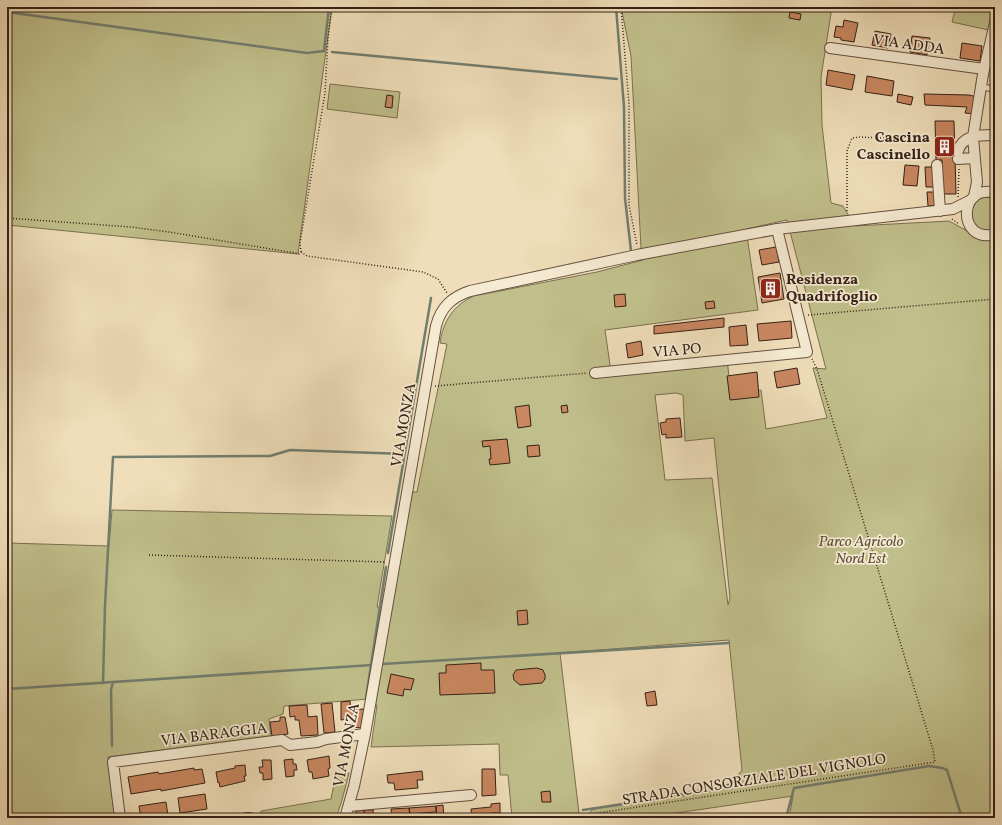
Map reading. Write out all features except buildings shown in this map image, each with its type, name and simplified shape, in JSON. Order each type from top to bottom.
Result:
[{"type":"street","points":[[968,224],[966,210],[972,198],[976,184],[973,136],[984,69],[995,23]]},
{"type":"street","name":"VIA ADDA","points":[[830,48],[984,69]]},
{"type":"street","points":[[974,158],[958,155],[960,145],[973,136],[995,135]]},
{"type":"street","points":[[937,165],[941,211]]},
{"type":"street","points":[[976,174],[980,182],[993,193]]},
{"type":"street","points":[[451,300],[470,291],[637,255],[777,230],[941,211],[957,208],[981,193],[993,193]]},
{"type":"street","points":[[941,211],[954,214],[981,234],[995,234]]},
{"type":"street","points":[[777,230],[807,352]]},
{"type":"street","name":"VIA MONZA","points":[[345,818],[349,806],[364,734],[424,388],[437,322],[446,304],[451,300]]},
{"type":"street","name":"VIA PO","points":[[594,372],[807,352]]},
{"type":"street","name":"VIA BARAGGIA","points":[[120,818],[113,762],[282,740],[290,745],[364,734]]},
{"type":"street","points":[[349,806],[471,795]]},
{"type":"lane","points":[[981,87],[995,88]]},
{"type":"path","points":[[332,7],[328,38],[325,93],[300,243],[301,252],[307,256],[423,272],[435,277],[440,282],[451,300]]},
{"type":"path","points":[[621,7],[629,104],[629,205],[636,236],[637,255]]},
{"type":"path","points":[[847,221],[847,151],[851,140],[857,136],[902,139]]},
{"type":"path","points":[[956,200],[959,193],[958,155]]},
{"type":"path","points":[[7,218],[131,227],[176,233],[295,254],[299,254],[301,252]]},
{"type":"path","points":[[798,316],[995,299]]},
{"type":"path","name":"STRADA CONSORZIALE DEL VIGNOLO","points":[[565,818],[935,762],[933,750],[817,369],[807,352]]},
{"type":"path","points":[[424,388],[594,372]]},
{"type":"path","points":[[150,555],[384,562],[395,560]]},
{"type":"green space","points":[[7,7],[332,7],[298,254],[7,225]]},
{"type":"green space","name":"Parco Agricolo Nord Est","points":[[621,7],[832,7],[821,77],[822,125],[831,203],[843,206],[855,226],[949,221],[978,237],[995,241],[995,818],[789,818],[793,796],[642,818],[588,818],[588,814],[592,810],[601,807],[654,799],[732,784],[742,770],[729,640],[560,653],[579,813],[552,818],[512,818],[508,775],[500,775],[499,744],[371,747],[377,705],[368,699],[284,706],[283,714],[269,719],[271,736],[108,757],[117,818],[7,818],[7,543],[109,546],[112,510],[392,516],[377,607],[383,608],[408,492],[417,492],[447,344],[440,343],[441,335],[450,315],[460,304],[474,296],[597,272],[643,260],[641,248],[631,56]],"holes":[[[787,220],[826,369],[813,368],[827,418],[766,429],[761,390],[731,394],[727,359],[611,372],[605,330],[758,310],[746,229]],[[676,393],[683,395],[685,441],[714,438],[730,598],[728,605],[712,478],[665,480],[655,395]]]},
{"type":"green space","points":[[938,7],[995,7],[993,31],[952,22],[955,10]]},
{"type":"green space","points":[[330,84],[400,92],[397,118],[327,109]]},
{"type":"green space","points":[[984,197],[995,198],[995,229],[981,229],[977,227],[973,220],[972,209],[976,202]]},
{"type":"green space","points":[[349,773],[336,818],[261,818],[261,811],[331,799],[336,774]]},
{"type":"waterway","points":[[7,12],[307,53],[324,51],[329,7]]},
{"type":"waterway","points":[[616,7],[624,107],[625,198],[631,251]]},
{"type":"waterway","points":[[332,52],[617,79]]},
{"type":"waterway","points":[[388,553],[431,298]]},
{"type":"waterway","points":[[103,683],[105,606],[113,457],[270,456],[290,450],[405,454]]},
{"type":"waterway","points":[[366,698],[386,567]]},
{"type":"waterway","points":[[382,664],[729,643]]},
{"type":"waterway","points":[[7,689],[372,665]]},
{"type":"waterway","points":[[112,746],[111,690],[113,682]]},
{"type":"waterway","points":[[786,818],[794,788],[929,766],[947,770],[962,818]]},
{"type":"waterway","points":[[583,810],[671,797],[738,783]]},
{"type":"place","name":"Cascina Cascinello","points":[[945,146]]},
{"type":"place","name":"Residenza Quadrifoglio","points":[[771,288]]}]
